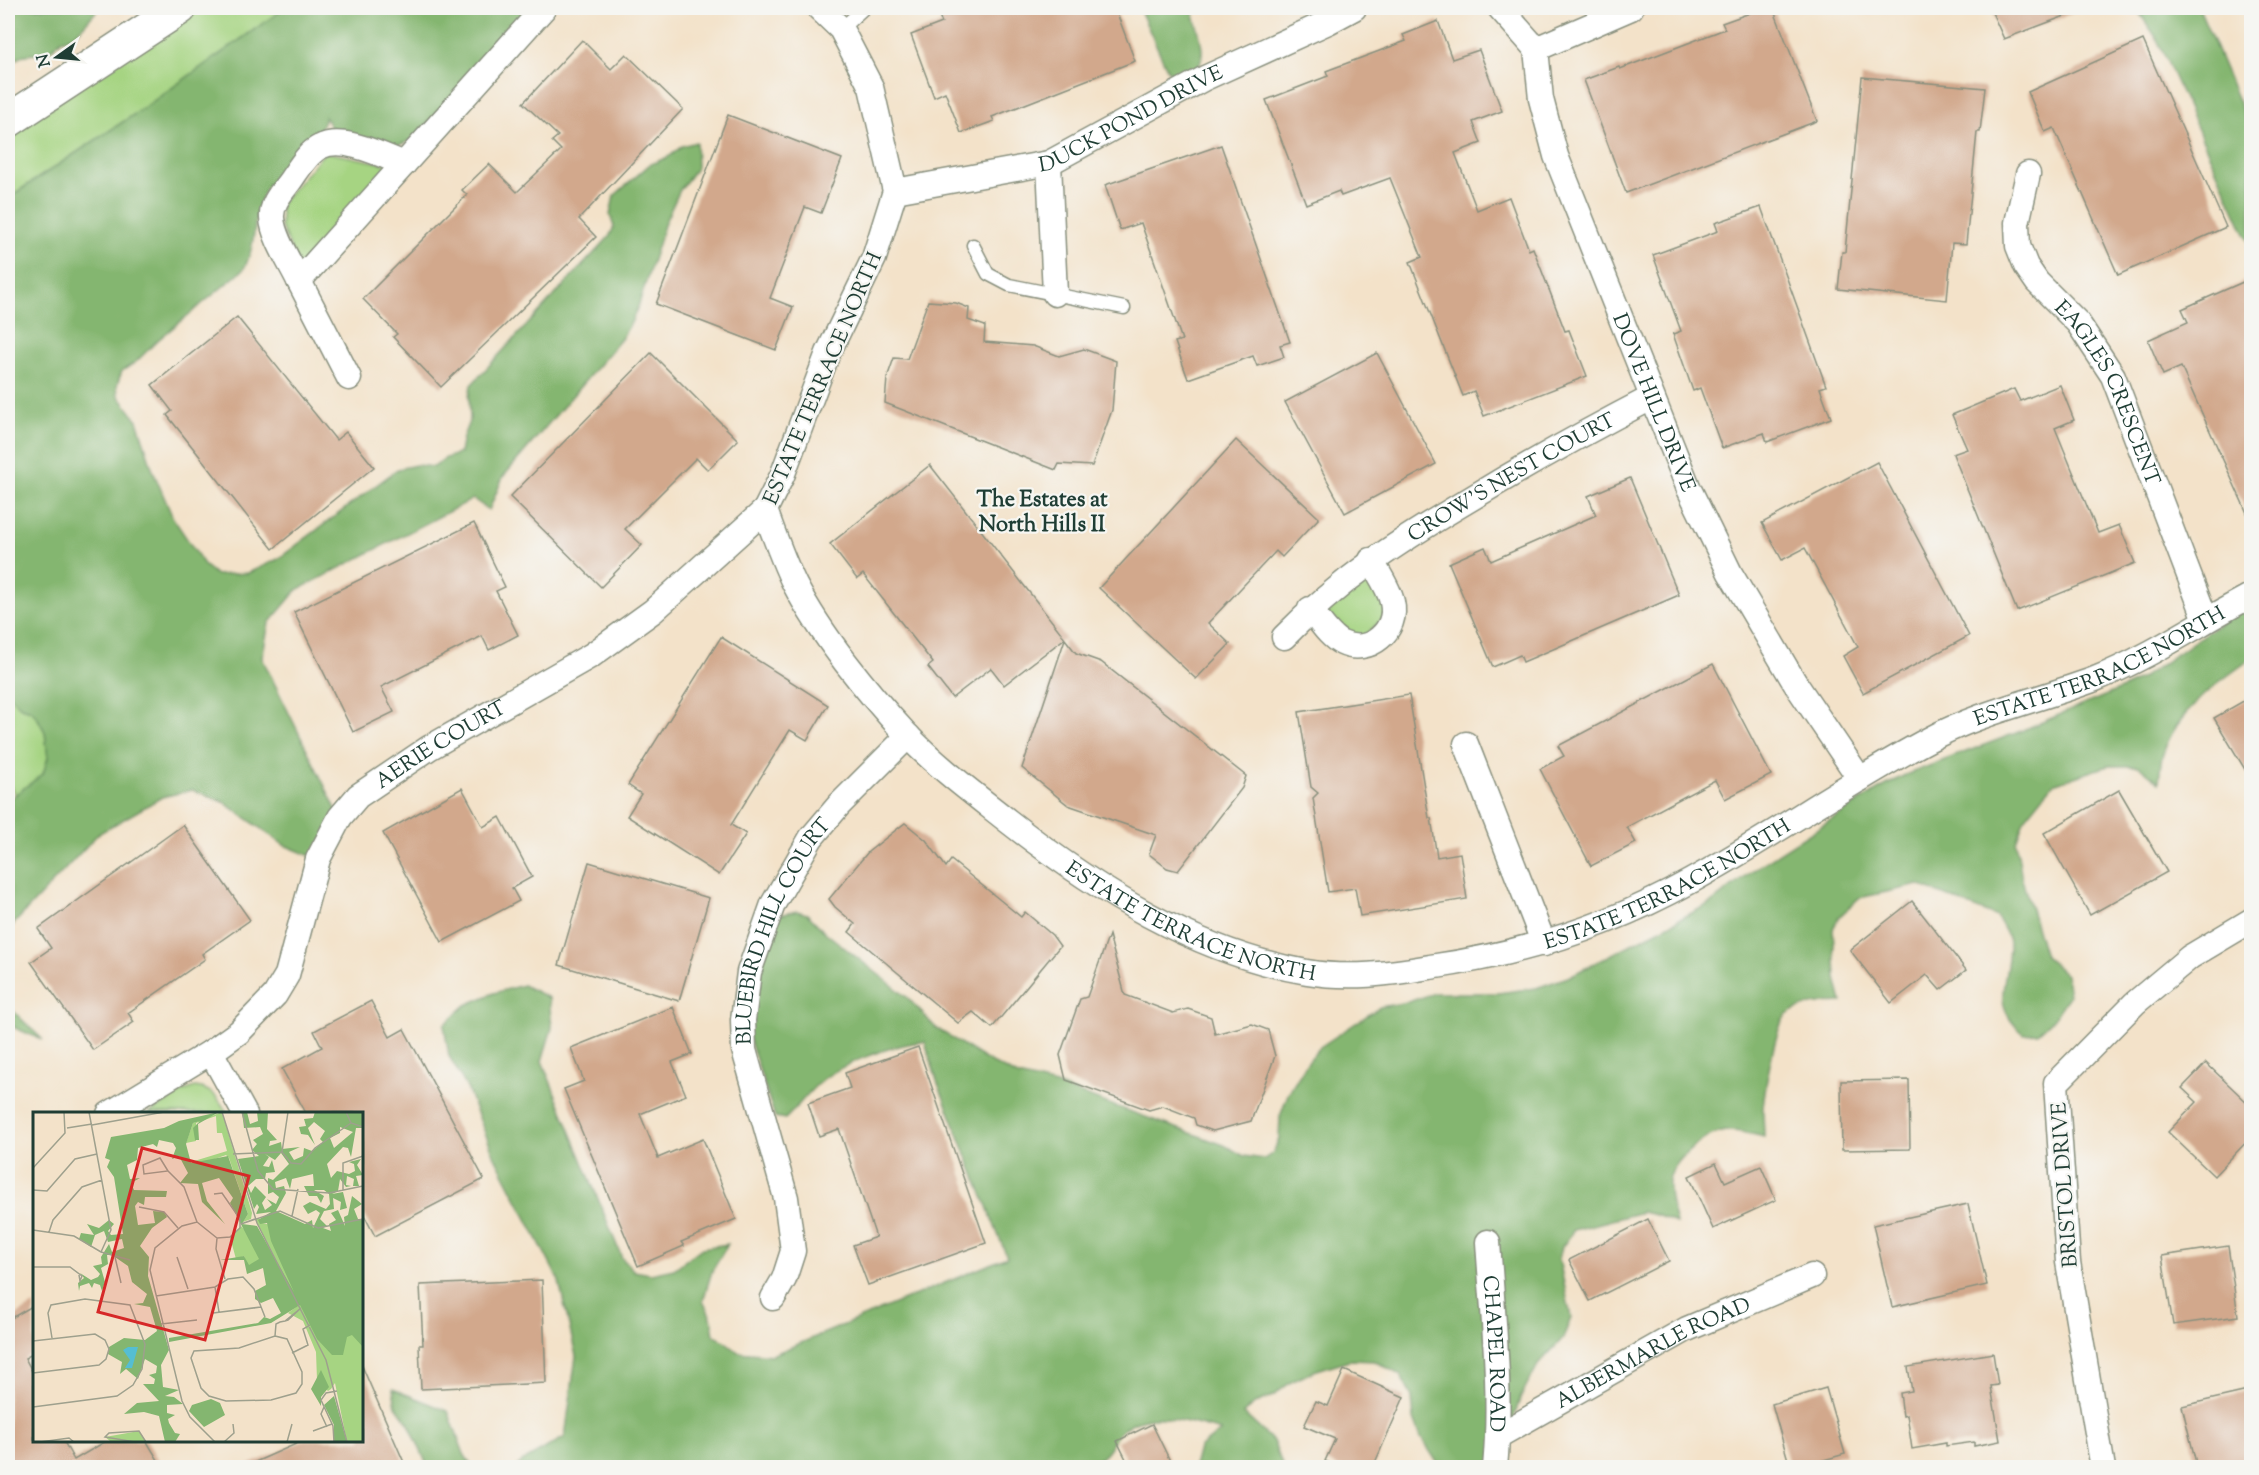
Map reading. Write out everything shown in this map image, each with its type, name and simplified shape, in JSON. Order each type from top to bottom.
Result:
[{"type":"main road","points":[[8,121],[180,8]]},
{"type":"street","points":[[299,281],[544,8]]},
{"type":"street","name":"ESTATE TERRACE NORTH","points":[[819,8],[841,29],[872,87],[895,191],[874,258],[828,353],[790,458],[765,510],[779,550],[795,586],[817,621],[866,686],[908,736],[965,787],[1056,859],[1158,920],[1239,956],[1305,972],[1352,977],[1383,975],[1479,960],[1544,944],[1606,921],[1688,883],[1860,779],[1945,731],[1979,717],[2094,679],[2154,652],[2252,595]]},
{"type":"street","name":"DUCK POND DRIVE","points":[[895,191],[1048,163],[1204,78],[1354,8]]},
{"type":"street","points":[[1500,8],[1536,49],[1631,8]]},
{"type":"street","name":"DOVE HILL DRIVE","points":[[1536,49],[1541,99],[1556,156],[1689,489],[1730,573],[1795,683],[1860,779]]},
{"type":"street","points":[[349,378],[276,232],[272,212],[277,199],[318,147],[330,143],[366,149],[404,164]]},
{"type":"street","points":[[1048,163],[1055,294]]},
{"type":"street","name":"EAGLES CRESCENT","points":[[2028,174],[2017,223],[2018,246],[2026,266],[2037,282],[2078,323],[2113,376],[2206,620]]},
{"type":"street","name":"CROW'S NEST COURT","points":[[1284,637],[1310,609],[1371,560],[1555,448],[1651,398]]},
{"type":"street","name":"AERIE COURT","points":[[110,1112],[211,1052],[239,1032],[275,995],[286,975],[318,859],[340,817],[358,796],[429,748],[592,655],[653,611],[765,510]]},
{"type":"street","points":[[1310,609],[1333,638],[1343,644],[1354,647],[1376,642],[1385,634],[1393,613],[1392,601],[1371,560]]},
{"type":"street","name":"BLUEBIRD HILL COURT","points":[[774,1298],[784,1279],[793,1251],[786,1198],[744,1050],[742,1020],[749,972],[773,904],[811,838],[839,804],[908,736]]},
{"type":"street","points":[[1466,744],[1544,944]]},
{"type":"street","name":"BRISTOL DRIVE","points":[[2103,1467],[2068,1262],[2056,1083],[2135,1003],[2190,957],[2252,920]]},
{"type":"street","points":[[211,1052],[244,1112]]},
{"type":"street","name":"CHAPEL ROAD","points":[[1488,1242],[1497,1378],[1498,1436],[1494,1467]]},
{"type":"street","name":"ALBERMARLE ROAD","points":[[1498,1436],[1687,1329],[1812,1276]]},
{"type":"lane","points":[[841,29],[864,8]]},
{"type":"lane","points":[[974,245],[988,274],[1009,285],[1124,308]]},
{"type":"green space","points":[[8,8],[100,8],[78,31],[61,40],[48,52],[23,56],[8,67]]},
{"type":"green space","points":[[180,8],[285,8],[135,114],[8,198],[8,121]]},
{"type":"green space","points":[[285,8],[541,8],[411,140],[395,146],[355,143],[336,134],[325,117],[316,136],[302,156],[267,186],[258,210],[251,251],[243,270],[158,340],[136,362],[122,371],[117,385],[118,395],[137,420],[153,471],[173,518],[205,566],[216,575],[248,573],[278,559],[398,469],[416,465],[434,467],[446,458],[460,453],[470,419],[471,385],[609,237],[614,227],[610,215],[614,196],[649,165],[670,156],[682,146],[696,142],[697,167],[680,190],[665,222],[631,323],[621,339],[503,477],[489,510],[473,499],[297,590],[269,623],[262,658],[340,817],[318,859],[284,845],[222,801],[192,790],[162,797],[98,834],[8,930],[8,800],[43,774],[48,758],[45,732],[37,717],[31,710],[21,707],[8,695],[8,198],[135,114]]},
{"type":"green space","points":[[1139,8],[1192,8],[1202,52],[1198,68],[1191,74],[1177,77],[1168,71]]},
{"type":"green space","points":[[2136,8],[2199,8],[2251,131],[2251,247],[2156,37]]},
{"type":"green space","points":[[325,152],[396,166],[301,270],[281,227],[281,203]]},
{"type":"green space","points":[[1370,566],[1390,612],[1356,644],[1315,610]]},
{"type":"green space","points":[[2251,605],[2251,659],[2211,688],[2178,724],[2163,754],[2159,782],[2139,766],[2108,766],[2053,784],[2024,820],[2016,842],[2022,879],[2045,956],[2066,975],[2069,996],[2054,1018],[2038,1033],[2024,1034],[2006,1012],[2003,991],[2009,942],[1997,917],[1919,885],[1859,898],[1839,917],[1833,929],[1836,978],[1842,1002],[1795,1010],[1784,1018],[1781,1025],[1765,1089],[1764,1137],[1746,1132],[1727,1131],[1710,1136],[1691,1149],[1676,1165],[1669,1181],[1676,1223],[1642,1212],[1574,1230],[1562,1247],[1559,1259],[1571,1318],[1563,1338],[1538,1365],[1520,1399],[1506,1442],[1489,1467],[1438,1467],[1421,1438],[1414,1419],[1412,1397],[1400,1375],[1375,1361],[1349,1360],[1314,1371],[1291,1382],[1273,1396],[1256,1403],[1243,1413],[1273,1441],[1283,1467],[1194,1467],[1199,1448],[1221,1431],[1169,1418],[1156,1418],[1143,1419],[1131,1424],[1120,1432],[1104,1455],[1084,1467],[516,1467],[565,1437],[576,1356],[559,1281],[494,1155],[467,1088],[449,1056],[444,1025],[466,1005],[494,993],[523,985],[549,998],[552,1028],[542,1061],[622,1258],[634,1271],[651,1274],[674,1269],[702,1248],[728,1244],[712,1271],[703,1301],[711,1317],[714,1335],[738,1352],[772,1355],[1007,1257],[937,1081],[925,1042],[885,1050],[842,1067],[811,1090],[785,1119],[775,1117],[743,1020],[779,915],[797,911],[807,914],[826,933],[907,997],[936,1028],[988,1061],[1018,1076],[1056,1085],[1224,1145],[1244,1156],[1264,1159],[1273,1153],[1279,1139],[1280,1117],[1288,1094],[1307,1063],[1320,1047],[1380,1007],[1408,1002],[1435,993],[1498,993],[1536,988],[1568,977],[1711,903],[1759,866],[1905,775],[2016,733],[2126,687]]},
{"type":"green space","points":[[8,695],[21,707],[31,710],[37,717],[45,732],[48,758],[43,774],[15,795],[8,782]]},
{"type":"green space","points":[[8,1006],[43,1040],[8,1025]]},
{"type":"green space","points":[[195,1087],[206,1090],[215,1096],[226,1112],[151,1112],[184,1091]]},
{"type":"green space","points":[[393,1389],[448,1411],[464,1454],[472,1467],[428,1467],[409,1424],[396,1406]]},
{"type":"building","points":[[936,8],[1115,8],[1135,61],[992,117],[994,121],[961,133],[945,92],[934,97],[911,35],[942,23]]},
{"type":"building","points":[[1764,8],[1773,8],[1817,121],[1626,193],[1584,80],[1619,67],[1620,69],[1725,29],[1722,23]]},
{"type":"building","points":[[1990,8],[2081,8],[2081,10],[2004,39]]},
{"type":"building","points":[[1438,21],[1452,59],[1479,50],[1502,111],[1473,122],[1481,143],[1455,153],[1477,210],[1509,197],[1529,250],[1533,248],[1565,331],[1569,330],[1587,376],[1484,416],[1474,391],[1463,396],[1410,262],[1422,257],[1390,178],[1341,196],[1339,191],[1306,204],[1266,100],[1328,76],[1326,71],[1406,41],[1403,35]]},
{"type":"building","points":[[582,40],[611,69],[626,54],[683,109],[579,219],[596,237],[441,387],[393,337],[397,334],[363,299],[467,195],[462,190],[489,164],[517,192],[561,150],[552,141],[558,136],[523,103]]},
{"type":"building","points":[[2143,40],[2226,227],[2118,275],[2054,128],[2045,132],[2028,92]]},
{"type":"building","points":[[1862,77],[1985,88],[1980,132],[1977,132],[1966,244],[1952,243],[1947,300],[1838,289],[1842,252],[1845,252]]},
{"type":"building","points":[[728,115],[842,159],[821,213],[805,207],[770,298],[793,307],[776,350],[656,304]]},
{"type":"building","points":[[1221,145],[1290,342],[1280,345],[1284,357],[1257,366],[1253,356],[1188,379],[1175,342],[1182,340],[1141,223],[1120,230],[1105,185]]},
{"type":"building","points":[[1761,207],[1826,386],[1820,388],[1831,418],[1767,442],[1764,433],[1722,448],[1700,388],[1693,391],[1673,334],[1681,331],[1653,255],[1718,231],[1715,223]]},
{"type":"building","points":[[2252,278],[2252,524],[2181,367],[2163,375],[2148,340],[2188,322],[2182,309]]},
{"type":"building","points":[[928,301],[956,303],[969,308],[968,320],[985,326],[984,342],[1033,346],[1059,356],[1084,349],[1116,361],[1112,410],[1092,466],[1059,464],[1056,470],[885,403],[887,378],[894,358],[907,359]]},
{"type":"building","points":[[237,317],[336,440],[346,432],[374,467],[273,549],[167,415],[172,411],[152,385]]},
{"type":"building","points":[[651,353],[738,440],[708,470],[696,458],[625,529],[642,545],[601,587],[510,497]]},
{"type":"building","points":[[1377,353],[1436,464],[1345,513],[1285,402]]},
{"type":"building","points":[[2060,385],[2074,420],[2055,428],[2098,533],[2119,525],[2135,563],[2017,611],[1953,454],[1967,449],[1952,415],[2014,389],[2020,401]]},
{"type":"building","points":[[1236,440],[1319,518],[1282,557],[1276,551],[1208,623],[1230,644],[1196,679],[1099,588]]},
{"type":"building","points":[[1877,462],[1969,636],[1863,693],[1843,656],[1858,647],[1805,548],[1782,560],[1762,523]]},
{"type":"building","points":[[930,465],[1065,638],[1004,685],[991,668],[952,698],[928,667],[933,663],[863,574],[857,579],[830,544]]},
{"type":"building","points":[[1630,478],[1679,595],[1523,662],[1520,655],[1493,667],[1449,563],[1485,547],[1491,561],[1596,515],[1588,496]]},
{"type":"building","points":[[474,523],[505,587],[496,591],[518,635],[489,650],[482,636],[381,687],[394,712],[353,732],[294,612]]},
{"type":"building","points":[[721,637],[828,705],[807,740],[790,730],[731,825],[746,834],[719,875],[627,816],[641,794],[628,785]]},
{"type":"building","points":[[1065,639],[1076,653],[1101,662],[1246,776],[1242,788],[1178,871],[1167,868],[1149,854],[1156,835],[1068,805],[1022,768]]},
{"type":"building","points":[[1713,664],[1771,775],[1725,799],[1715,780],[1627,827],[1636,843],[1591,866],[1540,769],[1564,756],[1558,746]]},
{"type":"building","points":[[1409,695],[1437,857],[1460,853],[1467,899],[1360,916],[1355,888],[1328,892],[1313,798],[1318,793],[1311,787],[1299,712]]},
{"type":"building","points":[[2252,696],[2252,781],[2214,718]]},
{"type":"building","points":[[462,788],[483,827],[500,817],[532,877],[512,888],[519,901],[442,942],[383,833]]},
{"type":"building","points":[[2119,790],[2167,872],[2090,915],[2044,833]]},
{"type":"building","points":[[905,823],[926,840],[946,867],[951,860],[1021,917],[1025,912],[1052,935],[1060,946],[992,1028],[973,1012],[958,1023],[849,932],[855,924],[829,899],[868,852]]},
{"type":"building","points":[[183,825],[250,920],[202,954],[205,959],[128,1013],[134,1022],[93,1050],[31,962],[51,948],[38,929]]},
{"type":"building","points":[[589,862],[709,898],[679,1001],[559,965]]},
{"type":"building","points":[[1912,901],[1966,970],[1940,990],[1927,975],[1891,1003],[1850,950]]},
{"type":"building","points":[[1109,935],[1125,995],[1173,1013],[1188,1009],[1211,1017],[1215,1034],[1252,1024],[1268,1030],[1275,1056],[1251,1121],[1213,1131],[1196,1125],[1194,1118],[1163,1106],[1149,1110],[1066,1080],[1060,1055],[1080,999],[1087,997]]},
{"type":"building","points":[[371,1001],[390,1037],[404,1029],[484,1179],[375,1236],[363,1213],[363,1112],[305,1112],[282,1069],[322,1047],[314,1031]]},
{"type":"building","points":[[673,1007],[692,1054],[672,1062],[686,1095],[640,1114],[658,1158],[703,1139],[736,1219],[681,1242],[684,1246],[638,1266],[564,1089],[584,1081],[571,1048]]},
{"type":"building","points":[[918,1047],[986,1243],[868,1285],[853,1245],[876,1237],[839,1129],[819,1136],[808,1103],[850,1088],[845,1073]]},
{"type":"building","points":[[2206,1063],[2252,1107],[2252,1136],[2214,1176],[2168,1132],[2197,1102],[2182,1088]]},
{"type":"building","points":[[1909,1080],[1910,1149],[1842,1150],[1841,1081]]},
{"type":"building","points":[[1716,1163],[1725,1182],[1761,1166],[1776,1200],[1713,1229],[1689,1176]]},
{"type":"building","points":[[1968,1204],[1987,1285],[1892,1307],[1873,1225]]},
{"type":"building","points":[[1648,1219],[1669,1261],[1590,1301],[1569,1260]]},
{"type":"building","points":[[2228,1246],[2238,1316],[2173,1325],[2162,1256]]},
{"type":"building","points":[[542,1280],[546,1383],[421,1389],[419,1345],[423,1345],[420,1285]]},
{"type":"building","points":[[33,1306],[33,1354],[25,1358],[33,1373],[33,1442],[64,1442],[74,1460],[105,1442],[147,1442],[158,1460],[145,1467],[14,1467],[8,1457],[8,1320]]},
{"type":"building","points":[[1993,1353],[1998,1385],[1991,1386],[2000,1441],[1974,1446],[1974,1442],[1946,1446],[1946,1443],[1912,1449],[1907,1415],[1903,1416],[1900,1393],[1912,1391],[1908,1367]]},
{"type":"building","points":[[363,1368],[406,1467],[244,1467],[300,1442],[363,1442]]},
{"type":"building","points":[[1344,1370],[1404,1397],[1373,1467],[1338,1467],[1325,1461],[1335,1439],[1304,1426],[1316,1401],[1328,1406]]},
{"type":"building","points":[[1826,1388],[1845,1454],[1799,1467],[1790,1467],[1772,1404]]},
{"type":"building","points":[[2252,1390],[2252,1467],[2197,1467],[2182,1406]]},
{"type":"building","points":[[1152,1424],[1173,1467],[1130,1467],[1117,1441]]},
{"type":"district","name":"The Estates at North Hills II","points":[[1042,510]]}]
